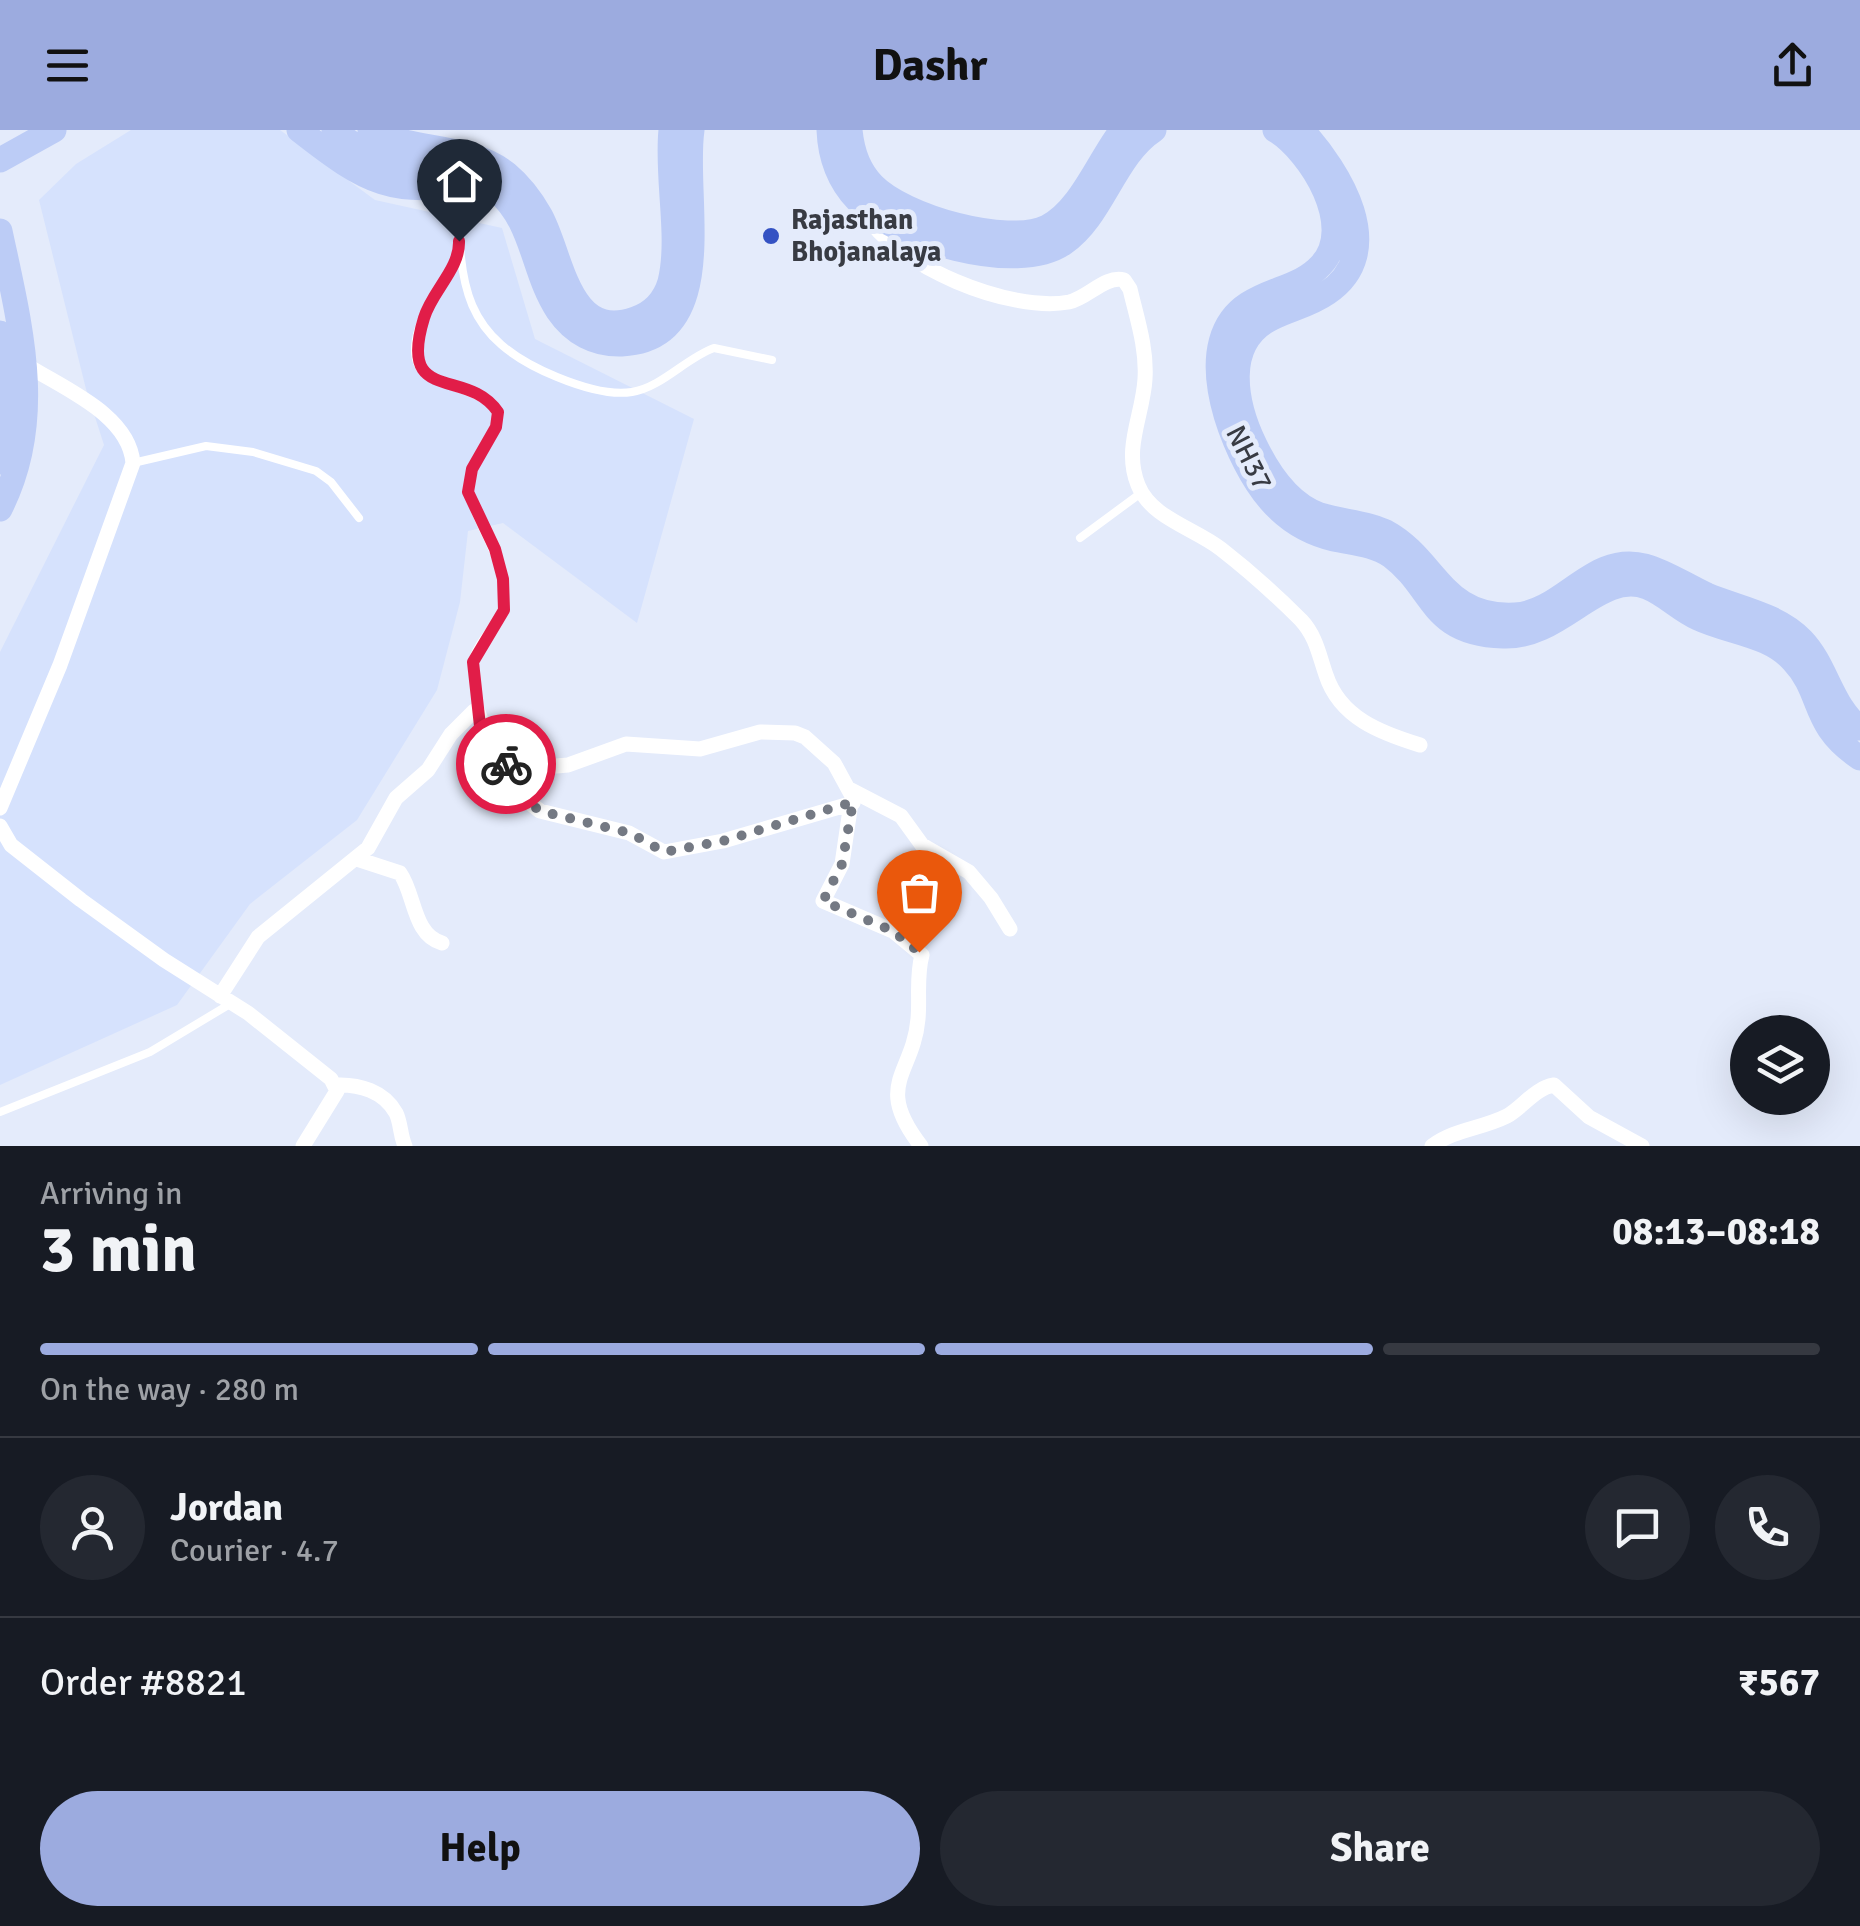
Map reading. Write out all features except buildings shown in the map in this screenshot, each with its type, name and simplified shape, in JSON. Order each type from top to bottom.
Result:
[{"type":"highway","points":[[0,160],[54,130]]},
{"type":"highway","points":[[300,130],[332,156],[388,186],[431,190],[484,181]]},
{"type":"highway","points":[[334,130],[386,161],[460,173],[484,181],[520,217],[561,316],[597,342],[630,344],[657,334],[670,324],[687,296],[681,133]]},
{"type":"highway","points":[[370,130],[472,157],[507,174],[540,216],[574,298],[592,316],[620,322],[649,313],[660,303],[671,278],[681,133]]},
{"type":"highway","points":[[830,130],[833,160],[858,201],[891,223],[943,243],[1012,257],[1052,250],[1077,232],[1130,156],[1154,130]]},
{"type":"highway","points":[[850,130],[852,150],[862,172],[894,201],[985,231],[1026,234],[1064,215],[1122,130]]},
{"type":"highway","name":"NH37","points":[[1275,130],[1302,153],[1315,174],[1333,219],[1334,238],[1331,252],[1312,274],[1250,302],[1236,314],[1220,348],[1223,403],[1233,433],[1244,463],[1275,507],[1312,533],[1368,545],[1391,556],[1438,613],[1479,633],[1530,634],[1554,624],[1610,586],[1628,583],[1647,587],[1694,616],[1782,650],[1796,664],[1827,730],[1860,758]]},
{"type":"highway","name":"NH37","points":[[1302,130],[1342,183],[1356,227],[1356,246],[1342,281],[1312,303],[1270,318],[1256,328],[1238,360],[1236,380],[1254,444],[1286,493],[1320,514],[1387,533],[1405,545],[1448,592],[1474,609],[1493,614],[1532,612],[1612,565],[1647,566],[1789,629],[1815,656],[1838,702],[1860,728]]},
{"type":"highway","points":[[0,232],[25,364],[28,405],[18,468],[0,510]]},
{"type":"highway","points":[[0,333],[9,416],[0,462]]},
{"type":"street","points":[[858,201],[871,224],[894,246],[936,272],[978,289],[1054,303],[1083,297],[1110,280],[1124,280],[1130,289],[1145,360],[1145,382],[1132,448],[1134,474],[1142,492],[1161,513],[1226,552],[1302,622],[1317,644],[1332,689],[1355,715],[1371,728],[1420,744]]},
{"type":"street","points":[[0,808],[74,629],[133,463],[129,442],[118,425],[25,364]]},
{"type":"street","points":[[226,999],[258,937],[358,859],[396,798],[428,770],[451,734],[476,711],[484,736],[506,764],[526,800],[540,811],[630,833],[664,852],[723,841],[852,796]]},
{"type":"street","points":[[506,764],[544,769],[568,765],[626,744],[700,749],[760,732],[795,733],[820,748],[852,796],[902,816],[922,845],[968,872],[991,898],[1010,929]]},
{"type":"street","points":[[852,796],[839,872],[822,899],[828,905],[893,931],[921,954],[916,976],[918,1021],[896,1089],[912,1134],[921,1146]]},
{"type":"street","points":[[0,826],[12,845],[81,900],[226,999],[336,1086],[357,1085],[388,1102],[398,1118],[405,1146]]},
{"type":"street","points":[[358,859],[400,873],[422,927],[432,939],[442,943]]},
{"type":"street","points":[[1432,1146],[1452,1132],[1507,1115],[1543,1088],[1554,1085],[1589,1117],[1642,1146]]},
{"type":"street","points":[[303,1146],[320,1124],[336,1086]]},
{"type":"lane","points":[[458,186],[464,288],[484,326],[517,358],[564,380],[598,390],[633,392],[714,348],[772,360]]},
{"type":"lane","points":[[460,257],[432,297],[416,355],[428,376],[483,399],[498,412],[496,427],[472,469],[468,492],[495,549],[504,588],[501,616],[474,657],[476,711]]},
{"type":"lane","points":[[133,463],[206,446],[272,456],[316,471],[331,482],[359,518]]},
{"type":"lane","points":[[1080,538],[1142,492]]},
{"type":"lane","points":[[0,1112],[150,1052],[226,999]]},
{"type":"shaded area","points":[[131,130],[280,130],[375,200],[502,228],[535,339],[694,419],[637,623],[503,523],[468,531],[460,602],[437,690],[357,820],[250,904],[177,1005],[0,1085],[0,652],[104,445],[86,389],[39,200],[76,164]]},
{"type":"way so far","points":[[506,764],[532,807],[553,816],[630,833],[664,852],[723,841],[853,802],[842,864],[822,899],[828,905],[893,931],[919,952]]},
{"type":"place","name":"Rajasthan Bhojanalaya","points":[[771,236]]},
{"type":"route","points":[[459,241],[460,257],[432,297],[416,355],[417,363],[428,376],[483,399],[498,412],[496,427],[472,469],[468,492],[495,549],[503,579],[504,610],[473,662],[480,726],[506,764]]}]
